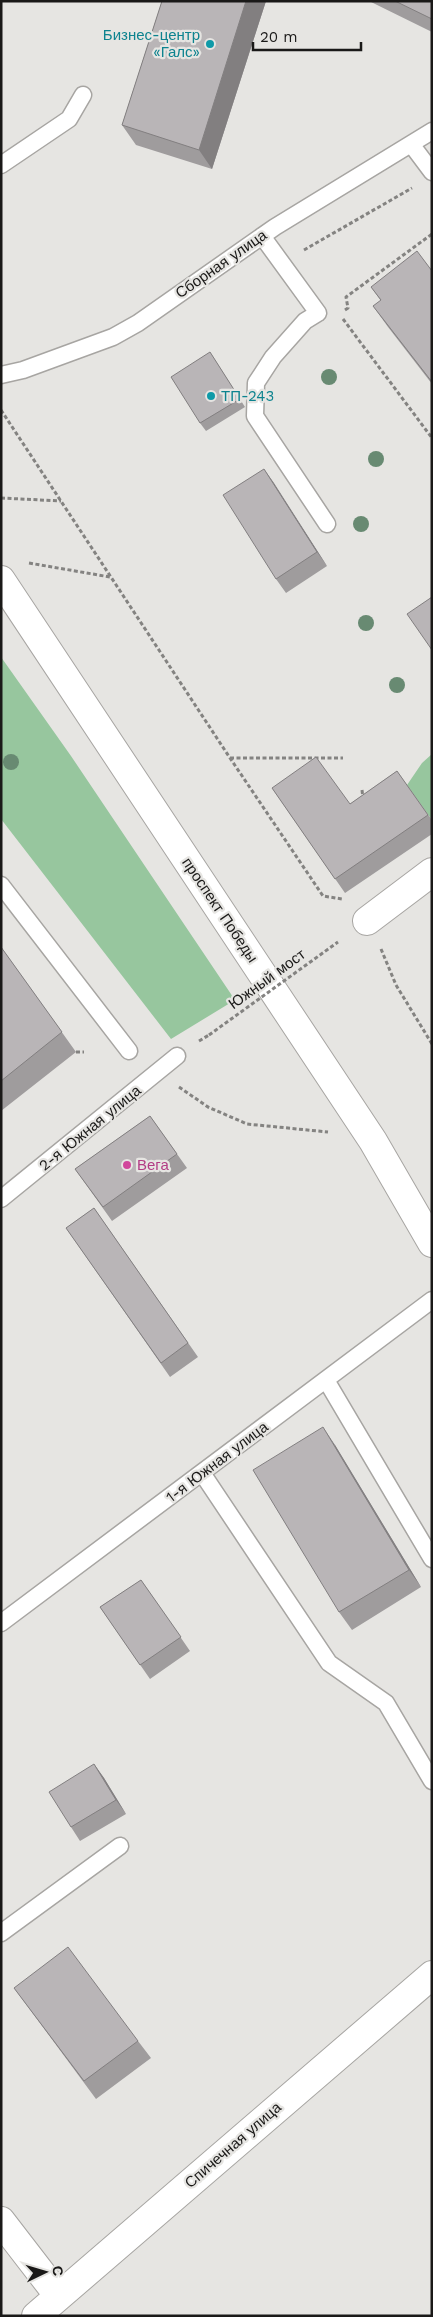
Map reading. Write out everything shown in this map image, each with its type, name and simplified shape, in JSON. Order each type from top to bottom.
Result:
[{"type":"street","name":"проспект Победы","points":[[10,571],[373,1141],[432,1243]]},
{"type":"street","points":[[367,921],[432,872]]},
{"type":"street","name":"Спичечная улица","points":[[36,2316],[58,2295],[432,1975]]},
{"type":"street","points":[[1,2221],[58,2295]]},
{"type":"lane","points":[[1,165],[69,119],[83,95]]},
{"type":"lane","name":"Сборная улица","points":[[1,376],[23,370],[113,337],[138,323],[301,210],[432,132]]},
{"type":"lane","points":[[411,144],[432,172]]},
{"type":"lane","points":[[262,236],[318,313],[305,321],[273,357],[256,383],[254,416],[327,524]]},
{"type":"lane","points":[[1,885],[129,1051]]},
{"type":"lane","name":"2-я Южная улица","points":[[1,1199],[177,1056]]},
{"type":"lane","name":"1-я Южная улица","points":[[1,1623],[432,1300]]},
{"type":"lane","points":[[326,1380],[432,1559]]},
{"type":"lane","points":[[202,1473],[329,1663],[386,1703],[432,1781]]},
{"type":"lane","points":[[1,1933],[120,1846]]},
{"type":"path","points":[[282,263],[415,186]]},
{"type":"path","points":[[432,234],[346,297],[348,308],[340,314],[432,438]]},
{"type":"path","points":[[1,410],[323,896]]},
{"type":"path","points":[[1,498],[61,501]]},
{"type":"path","points":[[10,571],[110,577]]},
{"type":"path","points":[[230,758],[343,758]]},
{"type":"path","points":[[362,790],[363,807]]},
{"type":"path","points":[[367,921],[377,939],[396,985],[432,1044]]},
{"type":"path","name":"Южный мост","points":[[209,1035],[338,942]]},
{"type":"path","points":[[76,1052],[84,1052]]},
{"type":"path","points":[[158,1072],[208,1107],[247,1124],[314,1130],[373,1141]]},
{"type":"green space","points":[[1,657],[71,756],[235,1000],[171,1039],[1,819]]},
{"type":"green space","points":[[432,754],[432,820],[407,785],[422,763]]},
{"type":"building","name":"Бизнес-центр «Галс»","points":[[162,1],[246,1],[199,150],[122,125]]},
{"type":"building","points":[[395,1],[432,1],[432,19]]},
{"type":"building","points":[[417,251],[432,271],[432,382],[373,306],[381,300],[371,287]]},
{"type":"building","name":"ТП-243","points":[[210,352],[240,399],[200,423],[171,377]]},
{"type":"building","points":[[264,469],[317,552],[276,579],[223,495]]},
{"type":"building","points":[[432,597],[432,650],[407,614]]},
{"type":"building","points":[[316,757],[350,804],[397,771],[428,815],[335,879],[272,788]]},
{"type":"building","points":[[1,947],[62,1032],[1,1081]]},
{"type":"building","points":[[150,1116],[177,1154],[103,1207],[75,1169]]},
{"type":"building","points":[[94,1208],[188,1343],[161,1363],[66,1228]]},
{"type":"building","points":[[323,1427],[409,1570],[339,1612],[253,1470]]},
{"type":"building","points":[[141,1580],[181,1637],[140,1665],[100,1607]]},
{"type":"building","points":[[94,1764],[116,1800],[71,1827],[49,1792]]},
{"type":"building","points":[[68,1947],[138,2041],[84,2081],[14,1988]]},
{"type":"place","name":"Бизнес-центр «Галс»","points":[[210,44]]},
{"type":"place","name":"ТП-243","points":[[211,396]]},
{"type":"place","name":"Вега","points":[[127,1165]]}]
